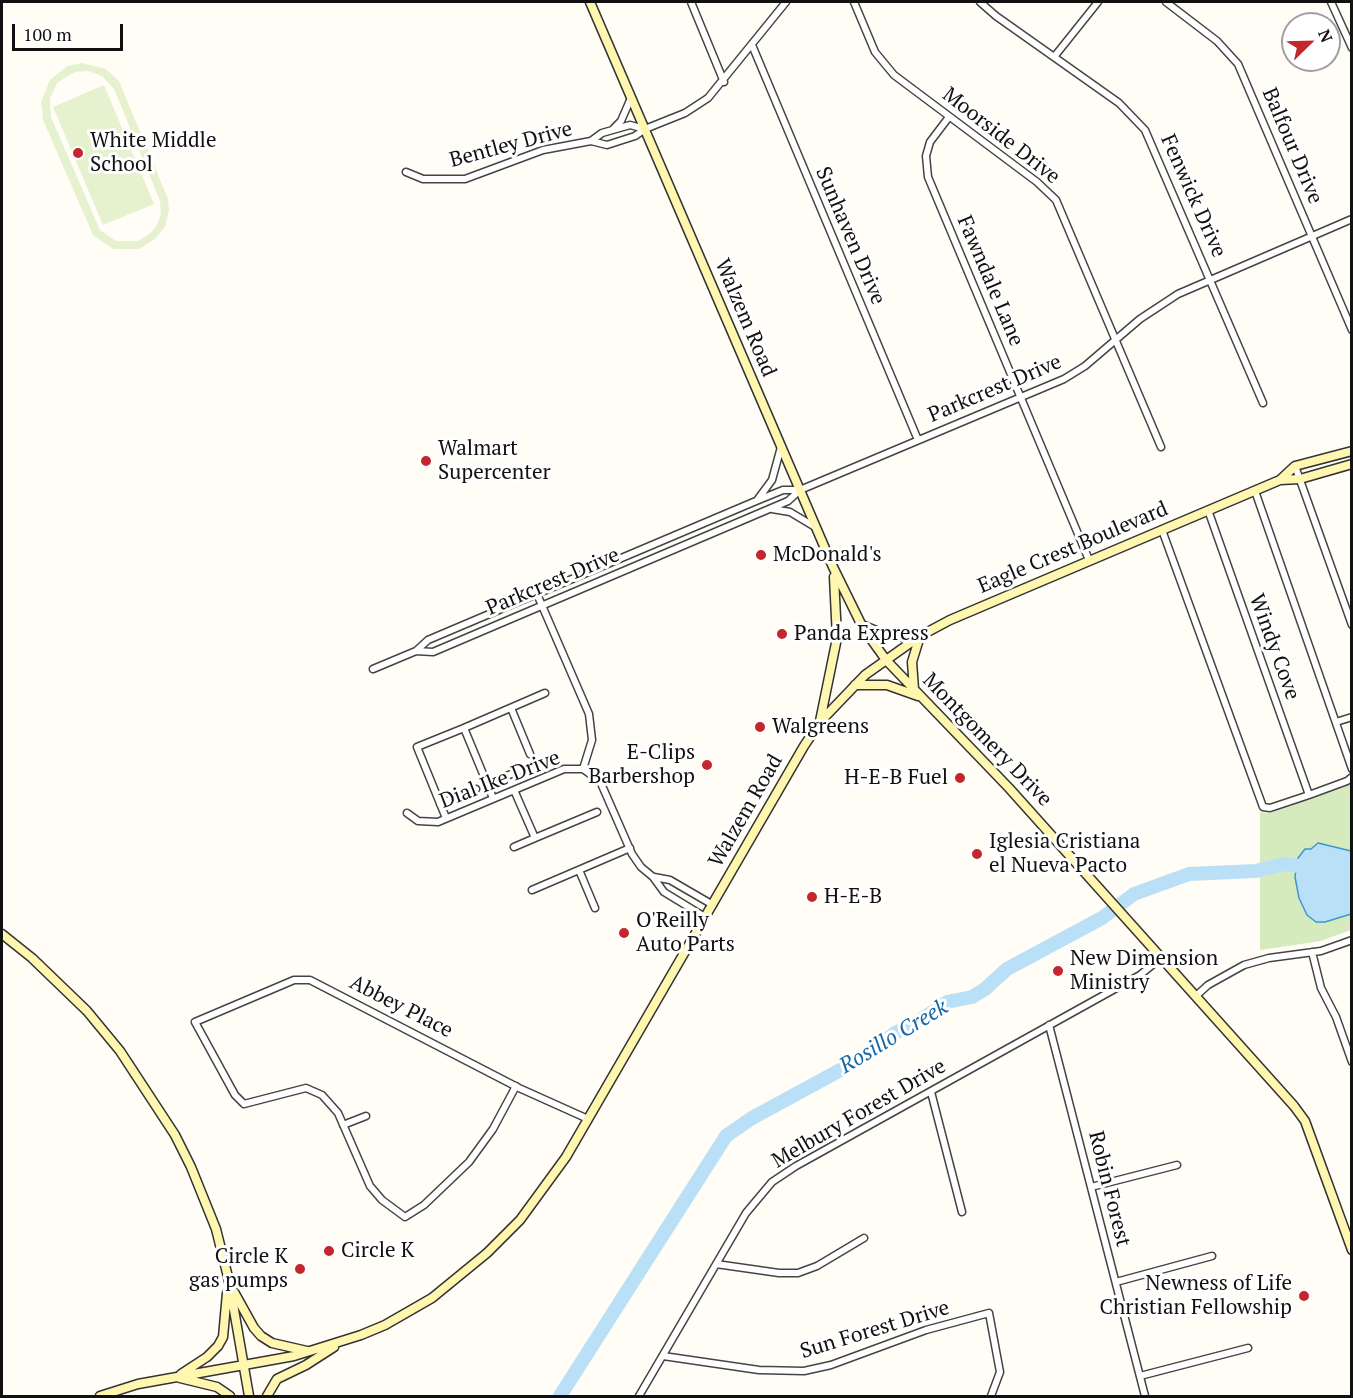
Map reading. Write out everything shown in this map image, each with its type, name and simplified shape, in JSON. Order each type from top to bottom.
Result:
[{"type":"main road","name":"Walzem Road","points":[[100,1396],[138,1384],[309,1352],[345,1340],[385,1325],[423,1303],[461,1276],[487,1253],[520,1220],[543,1192],[820,722],[855,685],[886,660],[861,624],[833,567],[590,2]]},
{"type":"main road","name":"Eagle Crest Boulevard","points":[[886,660],[918,637],[950,620],[1280,480],[1295,466],[1352,451]]},
{"type":"main road","name":"Eagle Crest Boulevard","points":[[1280,480],[1300,479],[1351,466]]},
{"type":"main road","points":[[820,722],[837,638],[838,617],[833,567]]},
{"type":"main road","points":[[861,624],[886,635],[918,637],[912,662],[914,690]]},
{"type":"main road","name":"Montgomery Drive","points":[[886,660],[982,758],[1107,895],[1305,1121],[1352,1250]]},
{"type":"main road","points":[[855,685],[887,685],[922,697]]},
{"type":"main road","points":[[2,934],[39,964],[87,1011],[146,1089],[191,1167],[216,1228],[229,1281],[249,1396]]},
{"type":"main road","points":[[229,1281],[254,1328],[261,1336],[272,1342],[309,1352]]},
{"type":"main road","points":[[177,1377],[207,1357],[223,1336],[229,1281]]},
{"type":"main road","points":[[267,1396],[277,1379],[306,1365],[345,1340]]},
{"type":"main road","points":[[177,1377],[217,1387],[230,1396]]},
{"type":"street","points":[[691,2],[724,82]]},
{"type":"street","points":[[645,129],[692,109],[708,98],[724,82],[786,2]]},
{"type":"street","name":"Moorside Drive","points":[[854,2],[870,43],[887,68],[1036,182],[1056,200],[1161,447]]},
{"type":"street","name":"Fenwick Drive","points":[[980,2],[1119,104],[1145,130],[1263,403]]},
{"type":"street","points":[[1054,57],[1098,2]]},
{"type":"street","name":"Balfour Drive","points":[[1166,2],[1217,40],[1238,64],[1352,330]]},
{"type":"street","points":[[1331,2],[1352,48]]},
{"type":"street","name":"Sunhaven Drive","points":[[752,45],[918,440]]},
{"type":"street","name":"Bentley Drive","points":[[406,172],[423,179],[465,179],[543,150],[591,141],[621,121],[631,98]]},
{"type":"street","name":"Fawndale Lane","points":[[949,117],[930,142],[926,156],[928,177],[1089,560]]},
{"type":"street","name":"Bentley Drive","points":[[610,130],[630,125],[645,129]]},
{"type":"street","name":"Bentley Drive","points":[[591,141],[607,144],[635,136],[645,129]]},
{"type":"street","name":"Parkcrest Drive","points":[[416,651],[433,652],[788,501],[800,490],[1020,397],[1078,370],[1169,299],[1311,234],[1352,219]]},
{"type":"street","points":[[756,501],[772,480],[781,446]]},
{"type":"street","points":[[1295,466],[1351,620]]},
{"type":"street","name":"Parkcrest Drive","points":[[373,669],[416,651],[428,640],[756,501],[783,490],[800,490]]},
{"type":"street","points":[[1255,491],[1352,769]]},
{"type":"street","points":[[769,509],[790,512],[816,528]]},
{"type":"street","name":"Windy Cove","points":[[1208,510],[1309,795]]},
{"type":"street","points":[[1162,530],[1263,807],[1270,808],[1309,795],[1352,777]]},
{"type":"street","points":[[537,594],[588,714],[592,740],[583,770]]},
{"type":"street","points":[[428,640],[433,652]]},
{"type":"street","points":[[446,818],[417,747],[546,693]]},
{"type":"street","points":[[512,708],[530,754]]},
{"type":"street","points":[[1336,722],[1352,717]]},
{"type":"street","points":[[464,728],[494,798]]},
{"type":"street","name":"Dial Ike Drive","points":[[406,813],[418,821],[428,823],[446,818],[564,769],[583,770],[600,781],[630,848],[642,867],[664,892],[705,917]]},
{"type":"street","points":[[487,784],[521,770]]},
{"type":"street","points":[[440,804],[476,789]]},
{"type":"street","points":[[514,790],[535,838]]},
{"type":"street","points":[[514,847],[597,812]]},
{"type":"street","points":[[532,890],[630,848]]},
{"type":"street","points":[[579,870],[595,908]]},
{"type":"street","points":[[653,877],[670,880],[713,905]]},
{"type":"street","points":[[1197,995],[1208,985],[1244,965],[1269,958],[1312,952],[1352,940]]},
{"type":"street","points":[[1312,952],[1321,988],[1336,1017],[1352,1062]]},
{"type":"street","name":"Melbury Forest Drive","points":[[639,1396],[746,1213],[772,1182],[796,1166],[1120,986],[1151,968],[1162,957]]},
{"type":"street","name":"Abbey Place","points":[[243,1104],[235,1095],[195,1022],[294,980],[310,980],[516,1086],[588,1119]]},
{"type":"street","name":"Robin Forest","points":[[1050,1025],[1145,1396]]},
{"type":"street","points":[[241,1111],[243,1104],[306,1088],[322,1095],[338,1113],[370,1186],[382,1200],[405,1217],[424,1205],[469,1162],[493,1130],[516,1086]]},
{"type":"street","points":[[931,1092],[962,1212]]},
{"type":"street","points":[[343,1125],[366,1116]]},
{"type":"street","points":[[1091,1187],[1177,1165]]},
{"type":"street","points":[[716,1264],[779,1273],[798,1273],[817,1266],[864,1239]]},
{"type":"street","points":[[1116,1282],[1212,1256]]},
{"type":"street","name":"Sun Forest Drive","points":[[663,1356],[759,1370],[804,1371],[831,1365],[926,1330],[989,1313],[1000,1372],[991,1396]]},
{"type":"street","points":[[1140,1376],[1248,1348]]},
{"type":"green space","points":[[82,63],[106,69],[119,81],[168,199],[169,210],[165,227],[155,239],[139,249],[113,249],[93,235],[43,120],[41,102],[50,80],[67,66]],"holes":[[[88,71],[102,76],[114,89],[160,201],[161,214],[157,225],[138,241],[116,241],[100,230],[51,117],[50,99],[57,83],[75,72]]]},
{"type":"green space","points":[[104,85],[154,204],[103,225],[53,107]]},
{"type":"green space","points":[[1351,782],[1351,930],[1321,941],[1260,950],[1260,812],[1271,813]]},
{"type":"water","points":[[1318,843],[1351,851],[1351,914],[1325,922],[1316,922],[1307,915],[1299,898],[1295,877],[1298,858],[1305,849],[1311,849]]},
{"type":"waterway","name":"Rosillo Creek","points":[[560,1396],[726,1136],[752,1118],[868,1055],[895,1033],[919,1021],[947,1002],[972,997],[985,989],[1007,969],[1102,918],[1134,894],[1189,874],[1256,871],[1284,864],[1314,868]]},
{"type":"place","name":"White Middle School","points":[[78,153]]},
{"type":"place","name":"Walmart Supercenter","points":[[426,461]]},
{"type":"place","name":"McDonald's","points":[[761,555]]},
{"type":"place","name":"Panda Express","points":[[782,634]]},
{"type":"place","name":"Walgreens","points":[[760,727]]},
{"type":"place","name":"E-Clips Barbershop","points":[[707,765]]},
{"type":"place","name":"H-E-B Fuel","points":[[960,778]]},
{"type":"place","name":"Iglesia Cristiana el Nueva Pacto","points":[[977,854]]},
{"type":"place","name":"H-E-B","points":[[812,897]]},
{"type":"place","name":"O'Reilly Auto Parts","points":[[624,933]]},
{"type":"place","name":"New Dimension Ministry","points":[[1058,971]]},
{"type":"place","name":"Circle K","points":[[329,1251]]},
{"type":"place","name":"Circle K gas pumps","points":[[300,1269]]},
{"type":"place","name":"Newness of Life Christian Fellowship","points":[[1304,1296]]}]
